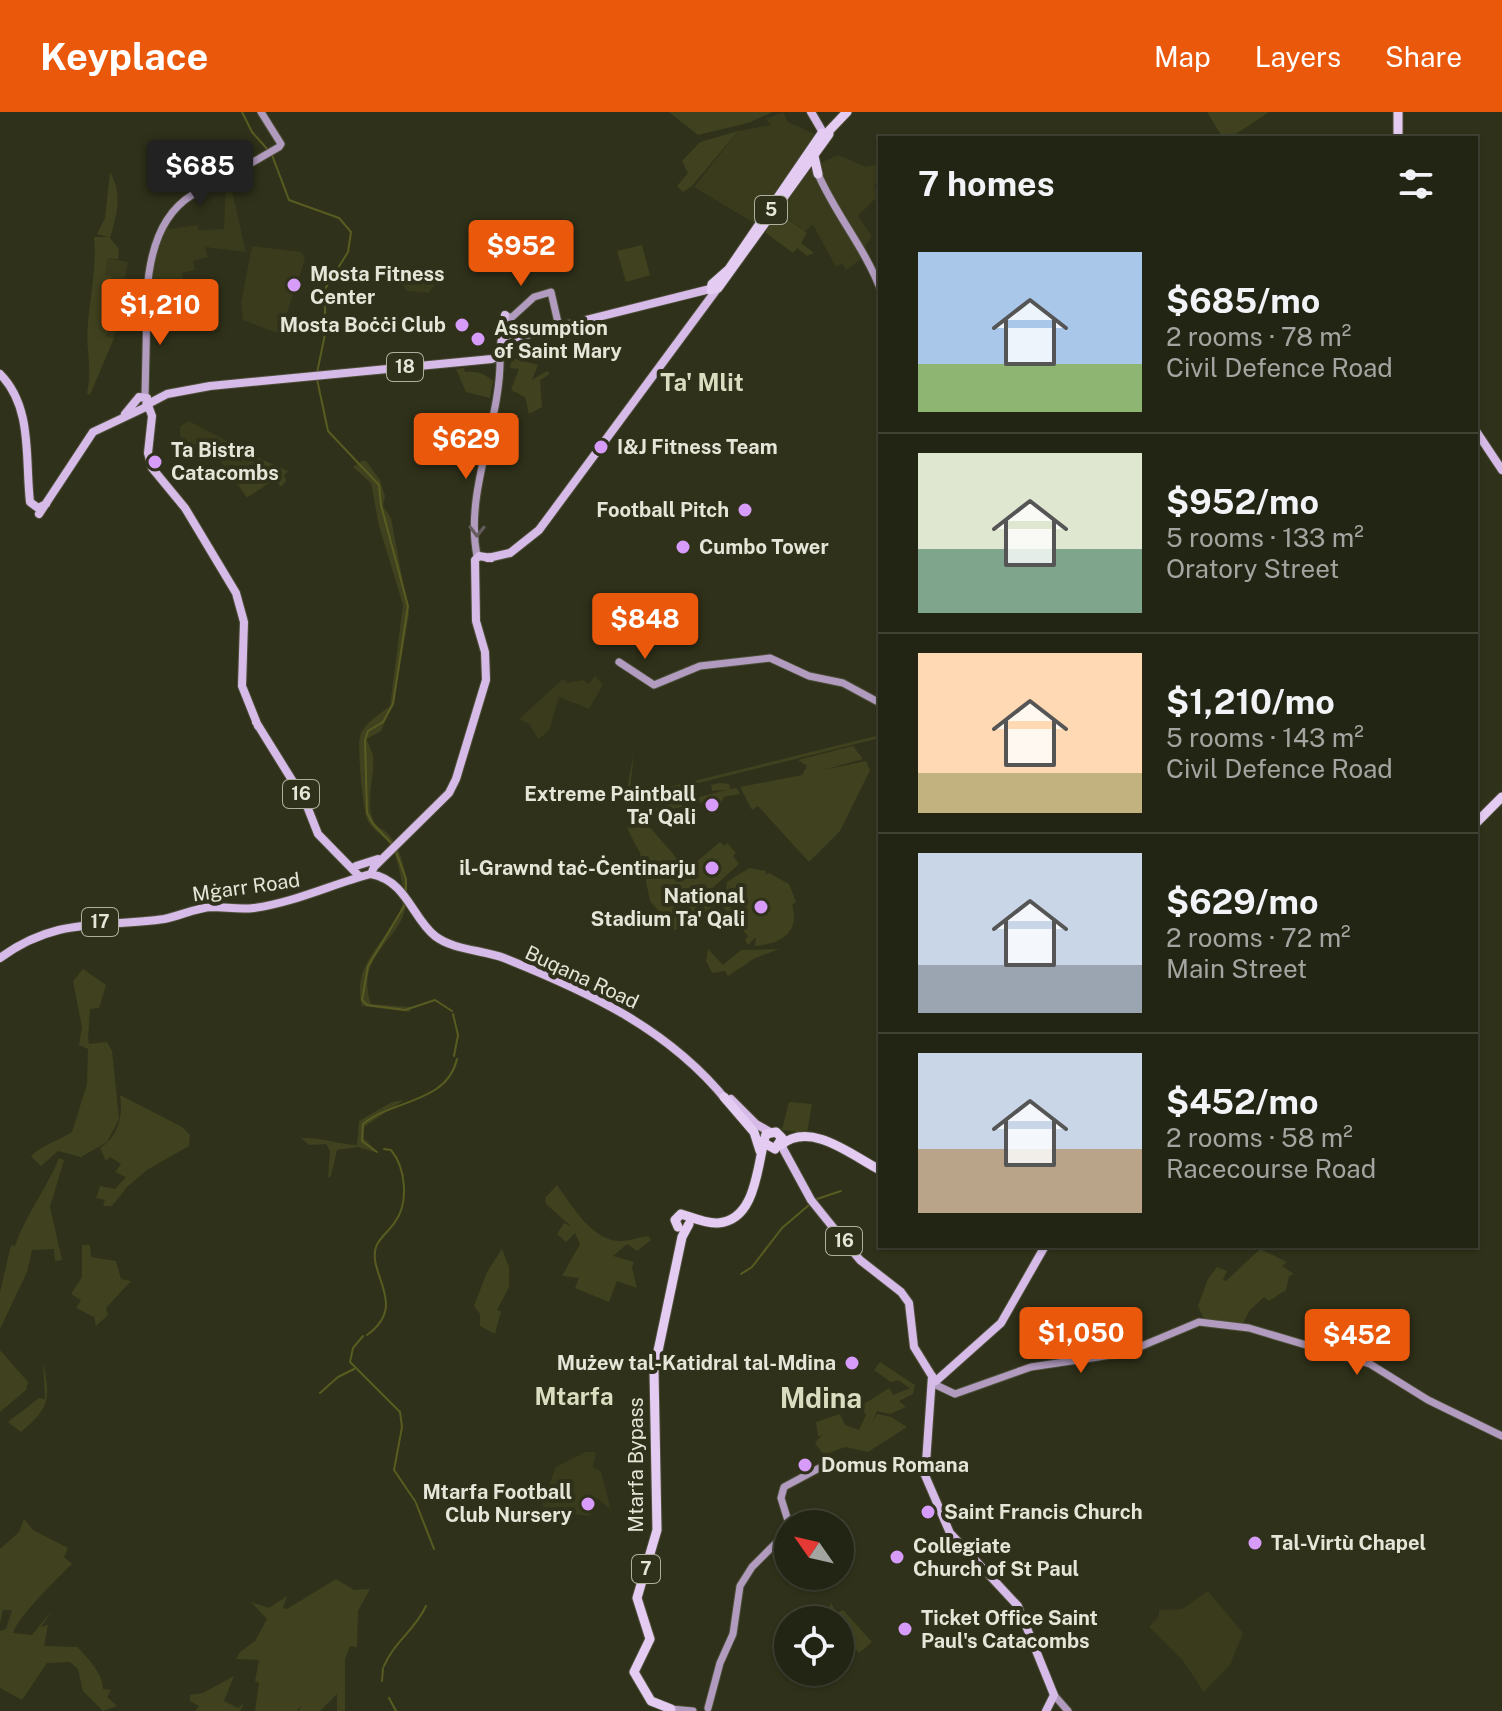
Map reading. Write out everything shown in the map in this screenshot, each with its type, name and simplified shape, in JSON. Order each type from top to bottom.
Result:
[{"type":"highway","name":"5","points":[[712,292],[737,258],[821,124],[845,112]]},
{"type":"highway","points":[[1396,136],[1397,113]]},
{"type":"highway","name":"5","points":[[712,292],[814,156],[821,124]]},
{"type":"highway","points":[[814,156],[818,174]]},
{"type":"highway","points":[[804,168],[811,167],[818,174]]},
{"type":"highway","points":[[1478,819],[1502,795]]},
{"type":"highway","points":[[724,1097],[754,1132],[761,1158]]},
{"type":"highway","points":[[766,1138],[779,1147]]},
{"type":"highway","points":[[766,1138],[779,1147]]},
{"type":"highway","points":[[684,1224],[716,1223],[732,1217],[750,1197],[766,1138]]},
{"type":"highway","points":[[684,1224],[696,1220],[719,1225],[733,1219],[753,1197],[765,1157],[790,1139],[818,1139],[878,1167]]},
{"type":"highway","name":"Mtarfa Bypass","points":[[671,1710],[649,1704],[632,1677],[647,1636],[638,1616],[635,1591],[650,1556],[655,1530],[652,1369],[684,1224]]},
{"type":"main road","points":[[39,514],[96,429],[143,403],[153,250],[165,224],[188,198],[226,176],[232,179],[237,170],[276,145],[261,112]]},
{"type":"main road","points":[[818,174],[832,207],[865,252],[878,283]]},
{"type":"main road","points":[[356,871],[374,866],[452,788],[481,706],[487,671],[476,621],[476,572],[481,558],[478,499],[498,396],[500,346],[508,317],[534,297],[551,292],[559,327]]},
{"type":"main road","points":[[481,558],[519,547],[553,513],[572,491],[712,292]]},
{"type":"main road","name":"18","points":[[143,403],[210,386],[484,359],[500,346],[559,327],[712,292]]},
{"type":"main road","points":[[0,376],[15,394],[22,411],[30,502],[38,508],[47,503]]},
{"type":"main road","points":[[0,376],[17,404],[29,505],[32,511],[39,514]]},
{"type":"main road","points":[[96,429],[135,412],[144,412],[151,420],[163,398]]},
{"type":"main road","name":"16","points":[[143,403],[151,420],[148,453],[152,468],[181,503],[227,575],[242,610],[240,687],[258,726],[305,801],[316,831],[356,871]]},
{"type":"main road","points":[[1478,434],[1502,470]]},
{"type":"main road","points":[[39,514],[66,472]]},
{"type":"main road","points":[[619,662],[654,685],[700,666],[770,658],[809,676],[843,683],[877,703]]},
{"type":"main road","points":[[391,847],[379,867],[392,884]]},
{"type":"main road","points":[[338,883],[350,873],[343,860]]},
{"type":"main road","name":"Buqana Road","points":[[374,866],[407,896],[441,936],[523,964],[600,998],[677,1044],[766,1138]]},
{"type":"main road","name":"Mġarr Road","points":[[0,956],[31,938],[63,927],[110,919],[164,917],[212,906],[261,905],[312,894],[356,871]]},
{"type":"main road","name":"Mġarr Road","points":[[212,906],[254,908],[325,891],[356,871]]},
{"type":"main road","points":[[325,891],[368,879],[392,884]]},
{"type":"main road","name":"Buqana Road","points":[[407,896],[437,938],[505,959],[612,1006],[655,1032],[691,1060],[766,1138]]},
{"type":"main road","points":[[677,1044],[691,1060]]},
{"type":"main road","name":"16","points":[[779,1147],[811,1200],[860,1260],[901,1292],[909,1303],[914,1347],[936,1383]]},
{"type":"main road","points":[[1044,1248],[1001,1323],[936,1383],[928,1430],[926,1469],[950,1533],[1018,1606],[1054,1695],[1068,1711]]},
{"type":"main road","points":[[936,1383],[955,1394],[1040,1365],[1113,1356],[1199,1322],[1249,1328],[1370,1364],[1428,1400],[1502,1436]]},
{"type":"main road","points":[[785,1510],[781,1498],[784,1487],[823,1464]]},
{"type":"main road","points":[[671,1710],[704,1709],[733,1634],[745,1577],[774,1546]]},
{"type":"main road","points":[[1046,1711],[1054,1695]]},
{"type":"shaded area","points":[[669,112],[773,112],[748,123],[698,135]]},
{"type":"shaded area","points":[[783,112],[788,122],[819,136],[754,223],[694,187],[738,131],[771,125],[766,119]]},
{"type":"shaded area","points":[[1207,112],[1269,112],[1233,136],[1222,136]]},
{"type":"shaded area","points":[[738,131],[692,186],[683,192],[677,186],[688,173],[682,161],[700,142]]},
{"type":"shaded area","points":[[838,155],[866,167],[878,164],[878,179],[874,187],[878,196],[858,216],[872,236],[865,247],[835,208],[816,165]]},
{"type":"shaded area","points":[[807,168],[816,172],[828,203],[865,256],[846,270],[842,263],[836,267],[813,225],[805,231],[776,209]]},
{"type":"shaded area","points":[[110,172],[118,197],[110,238],[119,249],[118,259],[108,258],[105,275],[112,276],[106,314],[120,317],[118,327],[107,325],[106,336],[114,338],[90,395],[87,393],[87,333],[94,237],[109,237],[97,234],[105,218]]},
{"type":"shaded area","points":[[226,182],[232,191],[246,252],[205,247],[208,257],[193,261],[195,270],[182,273],[187,304],[158,307],[151,288],[152,262],[166,226],[170,229],[197,225],[199,230],[224,229]]},
{"type":"shaded area","points":[[777,211],[807,233],[801,243],[814,253],[807,256],[797,248],[793,253],[766,233],[765,228]]},
{"type":"shaded area","points":[[642,245],[650,275],[626,282],[617,251]]},
{"type":"shaded area","points":[[252,246],[301,252],[305,259],[280,334],[243,320],[241,303]]},
{"type":"shaded area","points":[[108,258],[128,262],[114,338],[105,336],[108,323],[104,323],[112,276],[105,275]]},
{"type":"shaded area","points":[[422,268],[424,273],[432,273],[434,285],[429,293],[407,291],[400,281],[386,282],[386,272]]},
{"type":"shaded area","points":[[512,358],[538,365],[532,380],[547,371],[550,374],[540,380],[542,407],[529,414],[525,397],[511,390],[519,369],[510,368]]},
{"type":"shaded area","points":[[464,368],[465,372],[481,374],[493,381],[490,398],[466,392],[456,369]]},
{"type":"shaded area","points":[[189,421],[263,460],[256,475],[264,487],[247,498],[217,457],[210,461],[180,436],[180,426]]},
{"type":"shaded area","points":[[263,460],[288,471],[284,475],[286,481],[281,487],[275,479],[247,497],[239,486],[256,475]]},
{"type":"shaded area","points":[[366,461],[380,480],[385,496],[383,506],[391,518],[409,614],[394,701],[381,731],[367,739],[373,756],[370,802],[373,821],[388,834],[398,849],[406,878],[407,897],[402,918],[373,961],[367,987],[371,1004],[411,1007],[410,1012],[362,1006],[360,988],[370,957],[397,918],[403,890],[392,848],[368,821],[361,780],[360,737],[372,720],[390,706],[403,605],[379,526],[371,483],[353,467]]},
{"type":"shaded area","points":[[595,676],[603,685],[589,709],[559,697],[549,731],[538,739],[529,724],[519,719],[563,679],[567,683],[583,680],[589,684]]},
{"type":"shaded area","points":[[878,735],[878,738],[638,798],[627,790],[634,752],[630,790],[637,795]]},
{"type":"shaded area","points":[[853,746],[863,759],[823,770],[866,761],[870,770],[840,831],[809,862],[758,806],[752,810],[740,787],[802,775],[807,766],[798,760]]},
{"type":"shaded area","points":[[729,784],[730,789],[737,788],[740,794],[724,797],[718,809],[709,811],[702,802],[643,816],[642,812],[726,790],[712,791],[711,785]]},
{"type":"shaded area","points":[[641,817],[687,870],[720,842],[724,846],[727,843],[736,853],[733,856],[739,864],[708,892],[719,904],[675,930],[650,901],[640,853],[627,828]]},
{"type":"shaded area","name":"National Stadium Ta' Qali","points":[[749,868],[766,871],[765,875],[769,873],[789,884],[796,902],[792,905],[794,916],[790,931],[770,944],[755,946],[756,937],[748,945],[745,940],[748,936],[724,908],[727,882]]},
{"type":"shaded area","points":[[708,949],[723,965],[741,950],[779,949],[755,958],[728,976],[725,971],[712,973],[706,961]]},
{"type":"shaded area","points":[[83,969],[106,985],[99,1008],[90,1009],[88,1039],[89,1044],[107,1042],[112,1051],[119,1119],[107,1142],[81,1157],[58,1151],[41,1166],[31,1156],[72,1132],[87,1084],[88,1049],[79,1045],[82,1027],[73,981]]},
{"type":"shaded area","points":[[120,1095],[182,1127],[190,1135],[189,1146],[147,1170],[127,1187],[112,1206],[103,1206],[105,1200],[96,1198],[100,1186],[115,1189],[126,1177],[115,1172],[121,1164],[110,1157],[106,1161],[100,1148],[112,1138],[118,1125]]},
{"type":"shaded area","points":[[404,1100],[364,1127],[364,1138],[378,1153],[358,1147],[337,1150],[328,1178],[330,1151],[326,1144],[309,1145],[301,1138],[357,1145],[359,1121],[392,1102]]},
{"type":"shaded area","points":[[789,1102],[812,1104],[807,1133],[782,1130]]},
{"type":"shaded area","points":[[59,1158],[64,1160],[50,1207],[62,1260],[55,1261],[54,1249],[32,1250],[27,1272],[0,1329],[0,1292],[11,1245],[15,1246]]},
{"type":"shaded area","points":[[557,1185],[582,1219],[598,1233],[617,1241],[648,1236],[651,1240],[637,1251],[627,1244],[613,1256],[634,1262],[632,1268],[637,1288],[617,1281],[609,1302],[575,1288],[579,1278],[562,1276],[580,1244],[575,1233],[566,1242],[557,1234],[564,1223],[572,1227],[546,1204],[545,1198]]},
{"type":"shaded area","points":[[82,1245],[90,1245],[91,1257],[116,1261],[121,1279],[131,1281],[106,1308],[108,1315],[96,1326],[94,1317],[76,1308],[81,1300],[71,1294],[82,1277]]},
{"type":"shaded area","points":[[502,1249],[509,1267],[509,1287],[497,1310],[501,1311],[495,1334],[480,1326],[480,1314],[474,1306],[487,1272]]},
{"type":"shaded area","points":[[1260,1249],[1287,1262],[1282,1266],[1294,1274],[1289,1276],[1286,1290],[1269,1301],[1264,1297],[1250,1310],[1243,1323],[1205,1321],[1198,1306],[1208,1279],[1217,1267],[1227,1271],[1223,1280],[1226,1281]]},
{"type":"shaded area","points":[[0,1350],[28,1382],[26,1390],[0,1412]]},
{"type":"shaded area","points":[[43,1362],[46,1402],[38,1416],[21,1432],[8,1422],[39,1398],[45,1399]]},
{"type":"shaded area","points":[[880,1362],[915,1385],[913,1394],[899,1401],[906,1407],[890,1414],[877,1411],[872,1423],[877,1414],[891,1417],[907,1427],[868,1452],[845,1447],[824,1455],[815,1443],[823,1434],[818,1437],[816,1422],[840,1414],[845,1425],[859,1430],[866,1415],[861,1406],[889,1388],[893,1395],[910,1388],[898,1380],[891,1382],[874,1370]]},
{"type":"shaded area","points":[[585,1452],[596,1452],[593,1467],[601,1471],[611,1510],[597,1498],[589,1516],[544,1510],[542,1502],[556,1467]]},
{"type":"shaded area","points":[[24,1519],[33,1530],[68,1548],[64,1557],[72,1564],[29,1608],[13,1633],[32,1635],[52,1610],[41,1627],[48,1625],[44,1646],[77,1647],[98,1672],[103,1689],[111,1690],[107,1697],[117,1706],[103,1711],[83,1691],[78,1669],[70,1662],[47,1663],[22,1700],[0,1688],[0,1631],[6,1629],[12,1610],[3,1610],[0,1623],[0,1549],[19,1532]]},
{"type":"shaded area","points":[[336,1579],[354,1590],[370,1589],[358,1611],[357,1647],[350,1646],[345,1659],[345,1711],[337,1711],[337,1694],[320,1711],[299,1711],[301,1706],[297,1711],[255,1711],[259,1660],[236,1659],[255,1641],[267,1619],[251,1602],[269,1608],[287,1596],[283,1608],[287,1609]]},
{"type":"shaded area","points":[[1208,1591],[1243,1633],[1230,1665],[1204,1692],[1183,1661],[1149,1627],[1159,1616],[1159,1610],[1182,1609]]},
{"type":"shaded area","points":[[854,1622],[872,1642],[859,1653],[854,1648]]},
{"type":"shaded area","points":[[234,1676],[224,1701],[238,1708],[244,1703],[240,1711],[195,1711],[199,1706],[190,1701],[190,1695],[203,1693]]},
{"type":"waterway","points":[[242,112],[252,132],[268,150]]},
{"type":"waterway","points":[[272,155],[289,200],[339,218],[351,232],[348,252],[325,289],[325,334],[317,373]]},
{"type":"waterway","points":[[317,379],[328,431],[379,485],[381,505],[408,606],[393,704],[383,722],[368,731],[365,740],[367,813],[392,844]]},
{"type":"waterway","points":[[395,849],[406,879],[406,892]]},
{"type":"waterway","points":[[406,903],[368,966],[362,1000],[367,1005],[405,1010],[435,1000],[452,1011]]},
{"type":"waterway","points":[[453,1014],[458,1035],[454,1056]]},
{"type":"waterway","points":[[377,1152],[362,1141],[363,1124],[389,1109],[431,1092],[451,1073],[457,1059]]},
{"type":"waterway","points":[[367,1335],[379,1324],[385,1312],[386,1301],[377,1268],[376,1247],[393,1225],[404,1196],[400,1166],[391,1150],[384,1149]]},
{"type":"waterway","points":[[817,1199],[841,1191]]},
{"type":"waterway","points":[[741,1274],[752,1267],[782,1228],[809,1205]]},
{"type":"waterway","points":[[363,1336],[353,1348],[350,1362],[400,1412],[402,1427],[394,1470],[415,1501]]},
{"type":"waterway","points":[[320,1393],[338,1377],[354,1369]]},
{"type":"waterway","points":[[416,1503],[434,1549]]},
{"type":"waterway","points":[[384,1666],[426,1606]]},
{"type":"waterway","points":[[382,1681],[383,1668]]},
{"type":"waterway","points":[[389,1698],[396,1711]]},
{"type":"place","name":"Mosta Fitness Center","points":[[294,285]]},
{"type":"place","name":"Mosta Boċċi Club","points":[[462,325]]},
{"type":"place","name":"Assumption of Saint Mary","points":[[478,339]]},
{"type":"place","name":"I&J Fitness Team","points":[[601,447]]},
{"type":"place","name":"Ta Bistra Catacombs","points":[[155,462]]},
{"type":"place","name":"Football Pitch","points":[[745,510]]},
{"type":"place","name":"Cumbo Tower","points":[[683,547]]},
{"type":"place","name":"Extreme Paintball Ta' Qali","points":[[712,805]]},
{"type":"place","name":"il-Grawnd taċ-Ċentinarju","points":[[712,868]]},
{"type":"place","name":"National Stadium Ta' Qali","points":[[761,907]]},
{"type":"place","name":"Mużew tal-Katidral tal-Mdina","points":[[852,1363]]},
{"type":"place","name":"Domus Romana","points":[[805,1465]]},
{"type":"place","name":"Mtarfa Football Club Nursery","points":[[588,1504]]},
{"type":"place","name":"Saint Francis Church","points":[[928,1512]]},
{"type":"place","name":"Tal-Virtù Chapel","points":[[1255,1543]]},
{"type":"place","name":"Collegiate Church of St Paul","points":[[897,1557]]},
{"type":"place","name":"Ticket Office Saint Paul's Catacombs","points":[[905,1629]]},
{"type":"district","name":"Ta' Mlit","points":[[702,383]]},
{"type":"district","name":"Mtarfa","points":[[574,1397]]},
{"type":"district","name":"Mdina","points":[[821,1398]]}]
